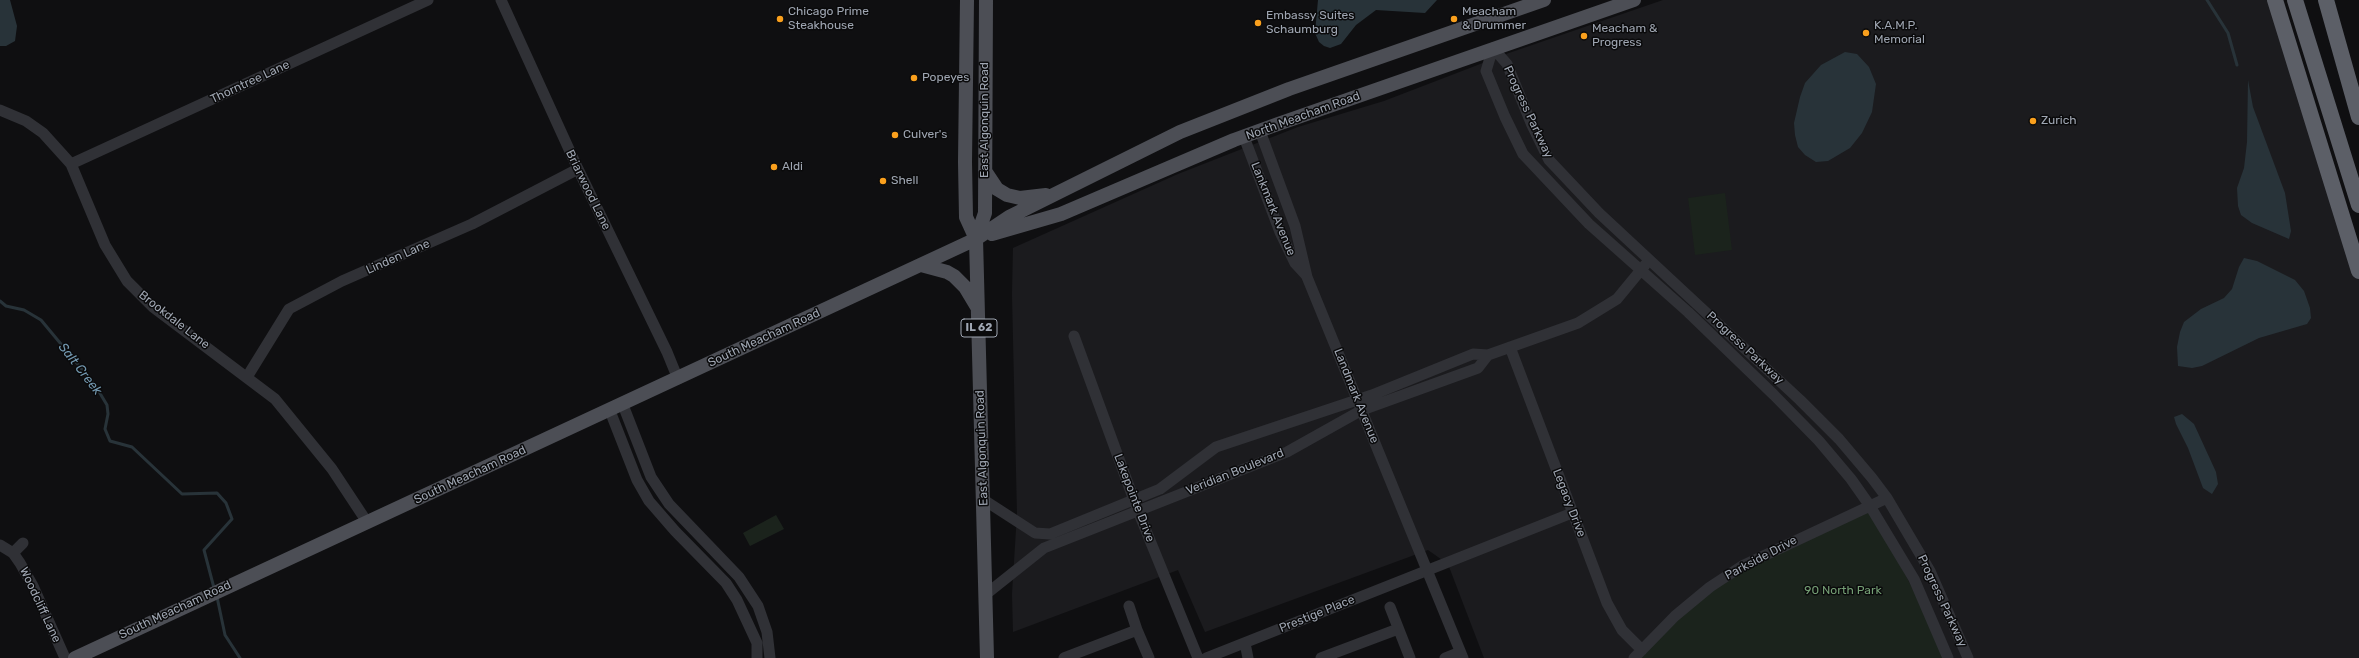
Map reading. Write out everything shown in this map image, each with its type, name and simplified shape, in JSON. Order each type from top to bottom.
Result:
[{"type":"highway","points":[[2274,0],[2359,270]]},
{"type":"highway","points":[[2295,0],[2359,205]]},
{"type":"highway","points":[[2326,0],[2359,117]]},
{"type":"main road","name":"East Algonquin Road","points":[[967,0],[964,162],[966,217],[976,239]]},
{"type":"main road","name":"East Algonquin Road","points":[[986,0],[985,213],[976,239],[987,658]]},
{"type":"main road","name":"North Meacham Road","points":[[865,291],[976,239],[1009,217],[1180,132],[1265,98],[1544,0]]},
{"type":"main road","name":"North Meacham Road","points":[[976,239],[1061,214],[1260,130],[1634,0]]},
{"type":"main road","points":[[985,171],[997,189],[1011,197],[1054,194]]},
{"type":"main road","points":[[921,265],[947,272],[959,280],[971,295],[978,309]]},
{"type":"main road","name":"South Meacham Road","points":[[74,658],[166,614],[610,411],[865,291]]},
{"type":"street","name":"Thorntree Lane","points":[[72,164],[428,0]]},
{"type":"street","name":"Briarwood Lane","points":[[501,0],[578,169],[667,352],[678,379]]},
{"type":"street","name":"Progress Parkway","points":[[1493,48],[1509,69],[1531,123],[1549,160],[1599,213],[1806,405],[1839,440],[1886,498],[1930,571],[1968,658]]},
{"type":"street","name":"Progress Parkway","points":[[1493,48],[1486,71],[1505,117],[1523,154],[1589,224],[1688,312],[1818,441],[1870,506],[1914,579],[1948,658]]},
{"type":"street","name":"Brookdale Lane","points":[[0,110],[26,121],[43,133],[72,164],[105,245],[127,281],[154,307],[275,399],[299,426],[332,469],[367,522]]},
{"type":"street","name":"Landmark Avenue","points":[[1260,130],[1295,226],[1307,277],[1461,655]]},
{"type":"street","name":"Lankmark Avenue","points":[[1244,137],[1280,232],[1295,263],[1307,277]]},
{"type":"street","name":"Linden Lane","points":[[248,377],[289,309],[342,281],[472,224],[578,169]]},
{"type":"street","name":"Veridian Boulevard","points":[[984,500],[1035,533],[1050,534],[1160,489],[1216,447],[1357,399],[1473,354],[1488,355],[1578,323],[1617,299],[1649,259]]},
{"type":"street","name":"Lakepointe Drive","points":[[1074,336],[1138,511],[1198,658]]},
{"type":"street","name":"Legacy Drive","points":[[1510,347],[1607,603],[1622,630],[1638,654]]},
{"type":"street","name":"Veridian Boulevard","points":[[985,595],[1044,548],[1287,452],[1362,410],[1478,368],[1488,355]]},
{"type":"street","points":[[622,405],[651,477],[670,504],[739,577],[758,606],[767,632],[770,658]]},
{"type":"street","points":[[610,411],[637,480],[649,501],[675,531],[726,583],[737,600],[757,643],[757,658]]},
{"type":"street","name":"Parkside Drive","points":[[1638,654],[1675,616],[1710,587],[1742,566],[1886,498]]},
{"type":"street","name":"Prestige Place","points":[[1206,658],[1427,569],[1572,513]]},
{"type":"street","points":[[13,553],[23,543]]},
{"type":"street","name":"Woodcliff Lane","points":[[0,545],[13,553],[33,586],[65,658]]},
{"type":"street","points":[[1128,606],[1148,658]]},
{"type":"street","points":[[1390,607],[1410,658]]},
{"type":"street","points":[[1321,658],[1398,629]]},
{"type":"street","points":[[1065,658],[1137,630]]},
{"type":"street","points":[[1245,643],[1248,658]]},
{"type":"street","points":[[1445,658],[1461,655]]},
{"type":"shaded area","points":[[0,0],[10,0],[17,26],[15,41],[6,46],[0,46]]},
{"type":"shaded area","points":[[1318,0],[1437,0],[1425,13],[1376,10],[1356,25],[1341,44],[1330,48],[1319,42],[1315,33]]},
{"type":"shaded area","points":[[1663,0],[2272,0],[2359,249],[2359,658],[1484,658],[1448,564],[1428,550],[1205,632],[1178,570],[1013,632],[1012,594],[1017,514],[1012,294],[1013,248],[1178,174],[1298,127],[1384,101],[1509,53]]},
{"type":"shaded area","points":[[1845,52],[1857,54],[1869,67],[1876,84],[1872,112],[1862,133],[1850,148],[1828,161],[1816,162],[1805,155],[1798,147],[1795,135],[1794,123],[1800,97],[1805,83],[1821,65]]},
{"type":"shaded area","points":[[2248,80],[2253,107],[2285,193],[2291,231],[2289,239],[2252,223],[2241,215],[2238,206],[2237,188],[2244,168],[2247,142]]},
{"type":"shaded area","points":[[2244,258],[2257,261],[2295,280],[2304,291],[2310,308],[2311,318],[2307,324],[2259,338],[2202,366],[2192,368],[2178,366],[2177,347],[2184,322],[2201,309],[2224,298],[2232,289],[2239,267]]},
{"type":"shaded area","points":[[2182,414],[2194,424],[2216,472],[2218,484],[2212,494],[2203,488],[2188,448],[2176,424],[2174,417]]},
{"type":"green space","points":[[1725,193],[1732,250],[1695,255],[1688,198]]},
{"type":"green space","name":"90 North Park","points":[[1870,506],[1948,658],[1634,658],[1710,587]]},
{"type":"green space","points":[[776,515],[784,529],[750,546],[743,533]]},
{"type":"waterway","points":[[2207,0],[2228,33],[2237,65]]},
{"type":"waterway","name":"Salt Creek","points":[[0,301],[6,306],[24,310],[41,320],[95,385],[107,405],[108,414],[105,429],[110,441],[132,447],[182,494],[217,493],[226,503],[232,519],[204,550],[214,588]]},
{"type":"waterway","name":"Salt Creek","points":[[217,597],[225,635],[240,658]]},
{"type":"place","name":"Chicago Prime Steakhouse","points":[[780,19]]},
{"type":"place","name":"Meacham & Drummer","points":[[1454,19]]},
{"type":"place","name":"Embassy Suites Schaumburg","points":[[1258,23]]},
{"type":"place","name":"K.A.M.P. Memorial","points":[[1866,33]]},
{"type":"place","name":"Meacham & Progress","points":[[1584,36]]},
{"type":"place","name":"Popeyes","points":[[914,78]]},
{"type":"place","name":"Zurich","points":[[2033,121]]},
{"type":"place","name":"Culver's","points":[[895,135]]},
{"type":"place","name":"Aldi","points":[[774,167]]},
{"type":"place","name":"Shell","points":[[883,181]]}]
